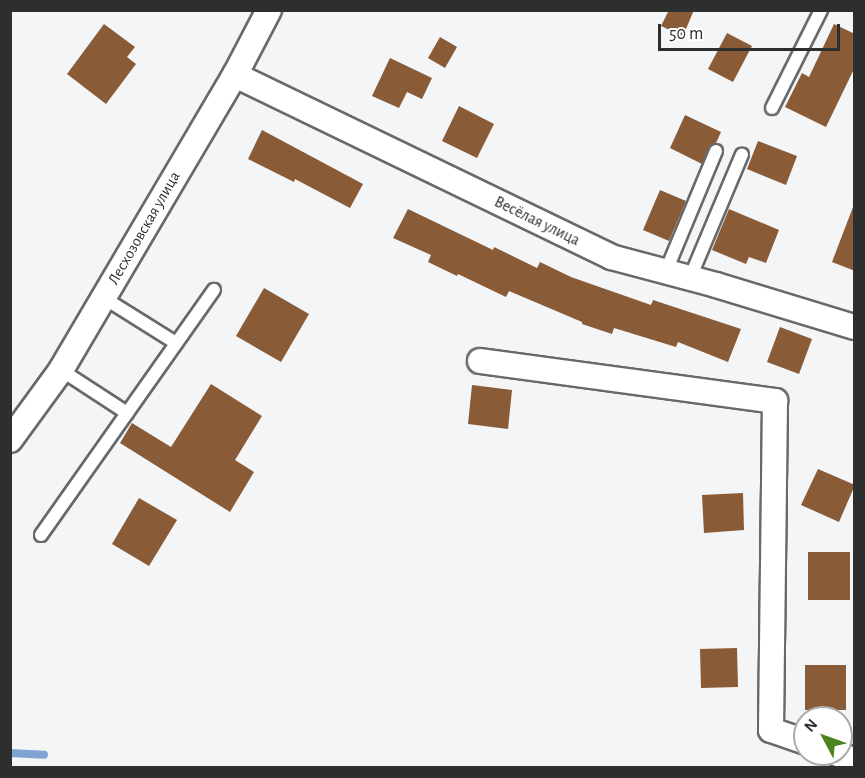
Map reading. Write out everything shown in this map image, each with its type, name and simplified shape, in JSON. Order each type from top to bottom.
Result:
[{"type":"street","name":"Лесхозовская улица","points":[[10,440],[70,376],[104,298],[235,75],[269,10]]},
{"type":"street","name":"Весёлая улица","points":[[235,75],[611,257],[855,327]]},
{"type":"street","points":[[480,361],[775,401],[771,730],[793,738]]},
{"type":"lane","points":[[772,108],[821,10]]},
{"type":"lane","points":[[666,272],[716,151]]},
{"type":"lane","points":[[690,278],[742,154]]},
{"type":"lane","points":[[41,535],[214,290]]},
{"type":"lane","points":[[104,298],[176,343]]},
{"type":"lane","points":[[70,376],[127,413]]},
{"type":"building","points":[[669,10],[694,10],[683,36],[661,26]]},
{"type":"building","points":[[104,24],[135,47],[127,57],[136,64],[106,104],[67,74]]},
{"type":"building","points":[[834,24],[855,34],[855,67],[826,127],[785,107],[802,73],[809,77]]},
{"type":"building","points":[[727,33],[752,46],[733,82],[708,69]]},
{"type":"building","points":[[440,37],[457,47],[445,68],[428,58]]},
{"type":"building","points":[[390,58],[432,78],[422,99],[407,92],[399,108],[372,96]]},
{"type":"building","points":[[459,106],[494,124],[477,158],[442,141]]},
{"type":"building","points":[[685,115],[721,132],[716,143],[709,147],[702,164],[670,148]]},
{"type":"building","points":[[262,130],[363,184],[350,208],[295,179],[294,182],[248,159]]},
{"type":"building","points":[[758,141],[797,156],[786,185],[747,169]]},
{"type":"building","points":[[660,190],[686,201],[669,241],[643,230]]},
{"type":"building","points":[[853,207],[855,207],[855,271],[832,262]]},
{"type":"building","points":[[408,209],[493,250],[494,247],[537,268],[540,262],[571,277],[651,305],[653,300],[741,329],[728,362],[678,342],[676,347],[614,328],[612,334],[582,324],[582,322],[509,291],[506,297],[458,274],[457,276],[428,262],[431,255],[393,238]]},
{"type":"building","points":[[729,209],[779,230],[766,263],[749,257],[746,264],[712,250]]},
{"type":"building","points":[[264,288],[309,314],[281,362],[236,336]]},
{"type":"building","points":[[780,327],[812,339],[799,374],[767,362]]},
{"type":"building","points":[[211,384],[262,416],[235,460],[254,472],[230,512],[120,443],[132,423],[171,447]]},
{"type":"building","points":[[472,385],[512,390],[508,429],[468,424]]},
{"type":"building","points":[[818,469],[855,485],[839,522],[801,505]]},
{"type":"building","points":[[743,493],[744,530],[704,533],[702,495]]},
{"type":"building","points":[[139,498],[177,520],[149,566],[112,544]]},
{"type":"building","points":[[808,552],[850,552],[850,600],[808,600]]},
{"type":"building","points":[[737,648],[738,687],[701,688],[700,649]]},
{"type":"building","points":[[805,665],[846,665],[846,706],[805,706]]},
{"type":"waterway","points":[[10,753],[44,755]]}]
